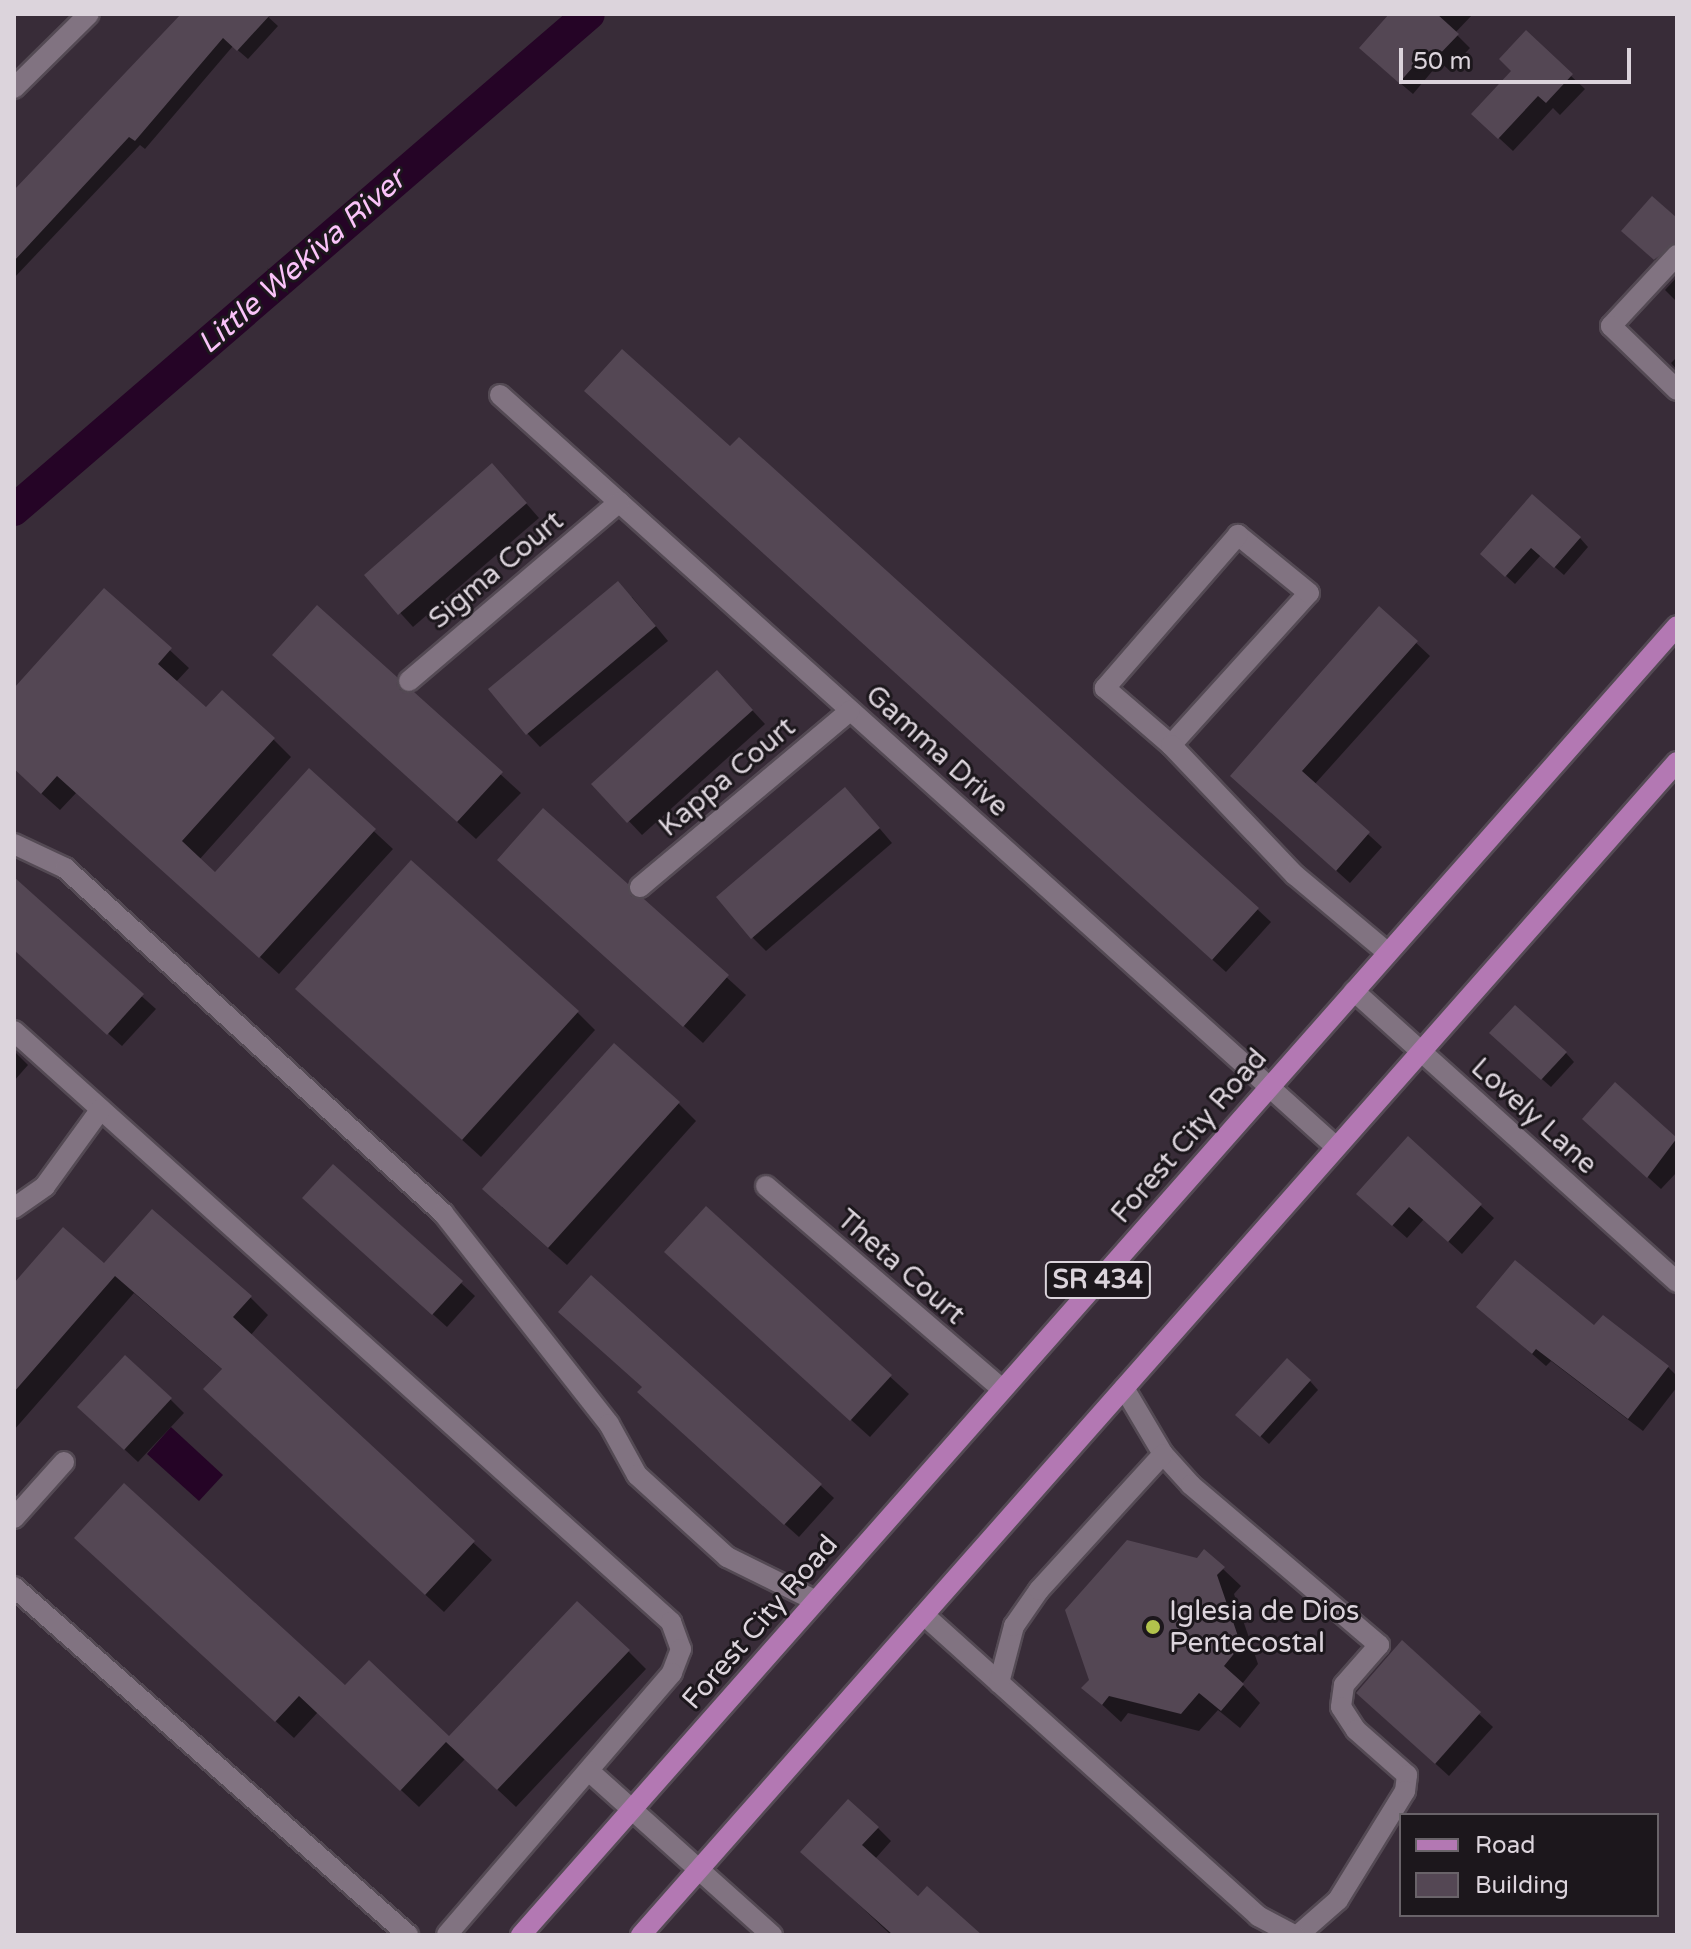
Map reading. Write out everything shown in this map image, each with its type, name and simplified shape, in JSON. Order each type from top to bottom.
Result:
[{"type":"main road","name":"Forest City Road","points":[[521,1935],[1677,626]]},
{"type":"main road","name":"SR 434","points":[[641,1935],[1677,762]]},
{"type":"street","points":[[14,88],[89,14]]},
{"type":"street","points":[[1677,255],[1611,326],[1677,390]]},
{"type":"street","name":"Gamma Drive","points":[[500,395],[1336,1147]]},
{"type":"street","name":"Sigma Court","points":[[409,681],[619,502]]},
{"type":"street","points":[[1171,745],[1309,593],[1238,535],[1105,688],[1171,745],[1295,875],[1388,953]]},
{"type":"street","name":"Kappa Court","points":[[640,887],[850,711]]},
{"type":"street","points":[[14,844],[65,868],[443,1213],[609,1424],[637,1475],[727,1557],[816,1601]]},
{"type":"street","name":"Lovely Lane","points":[[1354,991],[1677,1282]]},
{"type":"street","points":[[14,1031],[671,1622],[681,1649],[672,1673],[447,1935]]},
{"type":"street","points":[[14,1208],[45,1186],[101,1109]]},
{"type":"street","name":"Theta Court","points":[[766,1186],[1002,1389]]},
{"type":"street","points":[[924,1615],[1258,1916],[1296,1935],[1338,1900],[1405,1791],[1407,1775],[1356,1730],[1341,1707],[1344,1685],[1379,1645],[1191,1485],[1163,1454],[1124,1388]]},
{"type":"street","points":[[999,1683],[1014,1626],[1039,1590],[1163,1454]]},
{"type":"street","points":[[14,1518],[64,1462]]},
{"type":"street","points":[[14,1587],[408,1935]]},
{"type":"street","points":[[589,1771],[772,1935]]},
{"type":"shaded area","points":[[171,1427],[223,1475],[199,1501],[147,1454]]},
{"type":"building","points":[[181,14],[271,14],[237,51],[223,38],[135,141],[129,137],[14,261],[14,190]]},
{"type":"building","points":[[1389,14],[1437,14],[1459,34],[1435,59],[1426,52],[1399,83],[1359,48]]},
{"type":"building","points":[[1526,30],[1573,74],[1546,103],[1538,96],[1498,139],[1471,114],[1511,71],[1499,59]]},
{"type":"building","points":[[1652,196],[1677,218],[1677,242],[1654,260],[1621,231]]},
{"type":"building","points":[[622,349],[730,446],[739,437],[1259,908],[1212,960],[584,391]]},
{"type":"building","points":[[492,463],[527,503],[398,615],[364,575]]},
{"type":"building","points":[[1532,494],[1581,537],[1554,568],[1531,548],[1505,577],[1480,554]]},
{"type":"building","points":[[618,581],[656,626],[526,735],[488,689]]},
{"type":"building","points":[[104,588],[172,648],[158,664],[206,707],[222,690],[275,738],[182,841],[215,872],[309,768],[376,829],[259,958],[57,776],[41,794],[14,769],[14,688]]},
{"type":"building","points":[[317,605],[397,677],[400,690],[414,692],[503,772],[457,822],[272,655]]},
{"type":"building","points":[[1379,606],[1418,641],[1302,771],[1370,832],[1336,871],[1230,776]]},
{"type":"building","points":[[717,670],[753,710],[627,823],[591,784]]},
{"type":"building","points":[[845,787],[880,828],[751,939],[716,897]]},
{"type":"building","points":[[543,808],[628,884],[631,896],[644,899],[729,975],[683,1027],[497,860]]},
{"type":"building","points":[[411,860],[579,1011],[462,1140],[295,989]]},
{"type":"building","points":[[14,877],[144,994],[107,1035],[14,950]]},
{"type":"building","points":[[1515,1005],[1567,1052],[1541,1080],[1489,1033]]},
{"type":"building","points":[[614,1043],[680,1102],[548,1248],[482,1189]]},
{"type":"building","points":[[1615,1082],[1677,1138],[1647,1178],[1582,1119]]},
{"type":"building","points":[[1408,1136],[1482,1204],[1448,1242],[1409,1207],[1392,1226],[1356,1194]]},
{"type":"building","points":[[333,1164],[463,1281],[432,1315],[302,1198]]},
{"type":"building","points":[[706,1206],[892,1375],[850,1421],[664,1252]]},
{"type":"building","points":[[152,1209],[252,1296],[233,1317],[475,1541],[425,1595],[203,1389],[222,1369],[115,1276],[14,1392],[14,1283],[63,1227],[104,1263]]},
{"type":"building","points":[[1515,1260],[1594,1325],[1603,1315],[1669,1366],[1628,1419],[1536,1349],[1532,1354],[1476,1307]]},
{"type":"building","points":[[591,1275],[822,1484],[784,1525],[637,1392],[642,1387],[558,1312]]},
{"type":"building","points":[[125,1355],[172,1398],[124,1450],[77,1407]]},
{"type":"building","points":[[1287,1358],[1311,1380],[1260,1437],[1235,1415]]},
{"type":"building","points":[[124,1483],[345,1685],[369,1660],[449,1736],[577,1601],[630,1650],[497,1790],[446,1742],[400,1791],[299,1696],[275,1722],[74,1538]]},
{"type":"building","name":"Iglesia de Dios Pentecostal","points":[[1127,1540],[1197,1558],[1204,1549],[1225,1567],[1217,1575],[1241,1645],[1224,1666],[1244,1684],[1221,1711],[1199,1693],[1181,1714],[1109,1696],[1102,1705],[1081,1688],[1089,1680],[1065,1610]]},
{"type":"building","points":[[1402,1640],[1481,1712],[1435,1764],[1356,1693]]},
{"type":"building","points":[[848,1799],[879,1827],[862,1845],[918,1896],[927,1886],[982,1935],[893,1935],[800,1852]]},
{"type":"waterway","name":"Little Wekiva River","points":[[14,510],[589,14]]},
{"type":"place","name":"Iglesia de Dios Pentecostal","points":[[1153,1627]]}]
